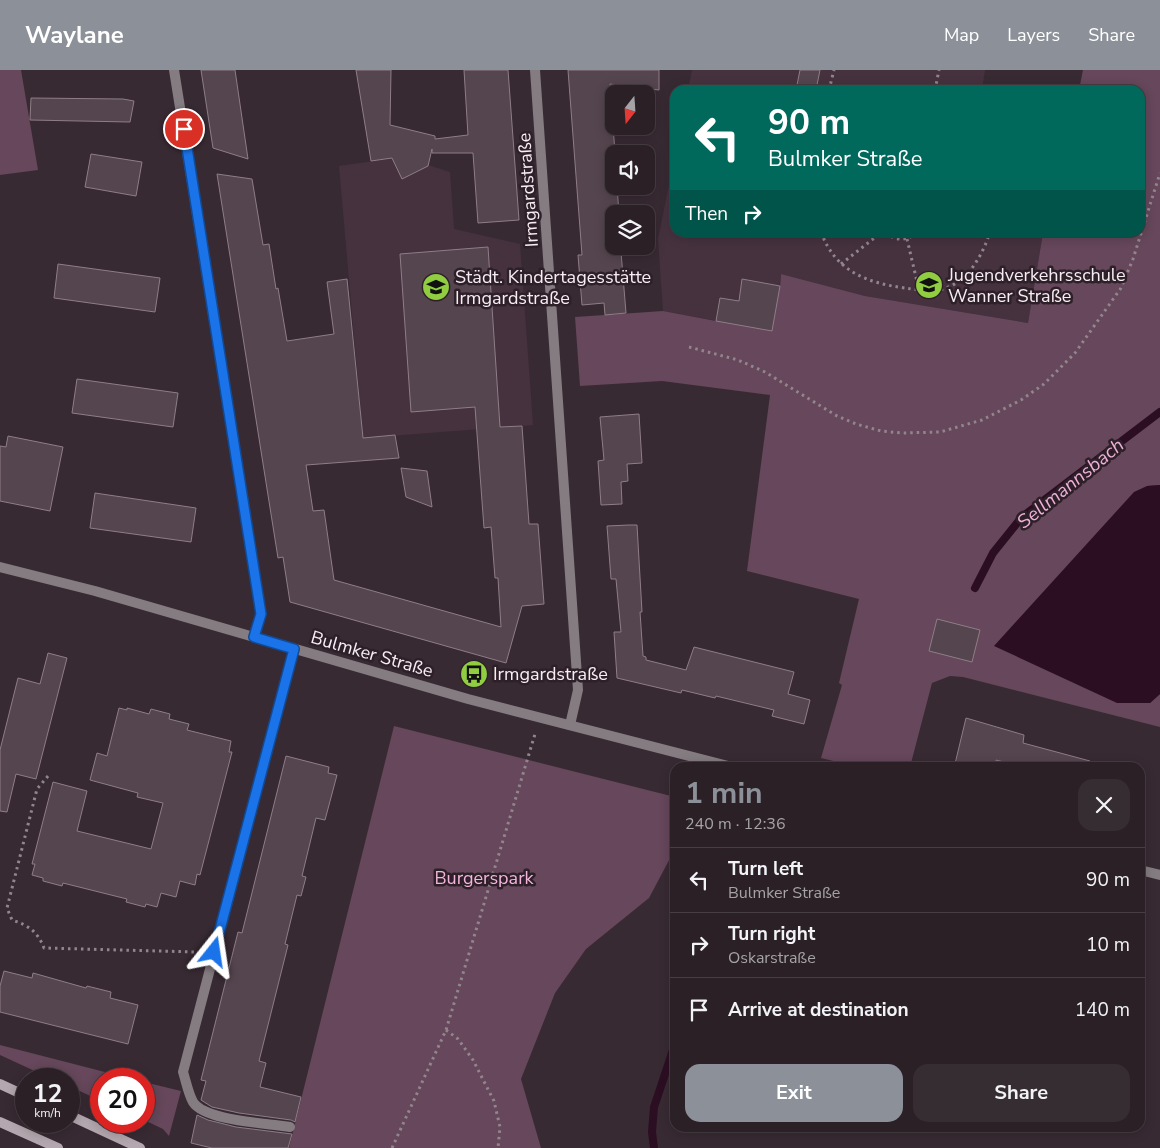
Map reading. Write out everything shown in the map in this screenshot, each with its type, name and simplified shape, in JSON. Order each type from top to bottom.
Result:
[{"type":"main road","points":[[0,1084],[15,1091]]},
{"type":"main road","points":[[80,1120],[140,1148]]},
{"type":"main road","points":[[0,1122],[58,1148]]},
{"type":"street","points":[[174,70],[261,614],[254,637]]},
{"type":"street","name":"Irmgardstraße","points":[[535,70],[578,690],[570,725]]},
{"type":"street","name":"Bulmker Straße","points":[[0,567],[95,591],[540,718],[713,762]]},
{"type":"street","points":[[290,1127],[248,1122],[201,1110],[193,1102],[183,1072],[294,649]]},
{"type":"street","points":[[1145,871],[1160,875]]},
{"type":"path","points":[[830,85],[834,70]]},
{"type":"path","points":[[937,85],[939,70]]},
{"type":"path","points":[[1145,221],[1160,173]]},
{"type":"path","points":[[823,237],[826,245],[841,264],[860,277],[879,284],[919,290],[946,288],[961,279],[977,259],[988,237]]},
{"type":"path","points":[[841,264],[876,237]]},
{"type":"path","points":[[893,237],[907,239],[910,237]]},
{"type":"path","points":[[689,347],[738,360],[766,372],[837,416],[856,424],[881,431],[902,433],[940,432],[982,420],[1021,400],[1044,384],[1075,353],[1121,288],[1140,237]]},
{"type":"path","points":[[907,239],[919,290]]},
{"type":"path","points":[[392,1148],[446,1030],[540,718]]},
{"type":"path","points":[[48,776],[37,789],[9,899],[7,908],[12,920],[33,929],[40,937],[44,948],[214,952]]},
{"type":"path","points":[[446,1030],[458,1039],[473,1060],[494,1101],[500,1127],[498,1148]]},
{"type":"shaded area","points":[[692,70],[985,70],[983,85],[689,85]]},
{"type":"shaded area","name":"Städt. Kindertagesstätte Irmgardstraße","points":[[402,157],[450,172],[454,229],[520,244],[533,425],[363,438],[339,166]]},
{"type":"shaded area","name":"Jugendverkehrsschule Wanner Straße","points":[[670,180],[670,237],[1042,237],[1028,323],[865,296],[781,274],[772,331],[663,311],[658,239]]},
{"type":"shaded area","points":[[1160,485],[1160,694],[1150,703],[1117,703],[994,646],[1134,492],[1147,486]]},
{"type":"green space","points":[[0,70],[21,70],[38,170],[0,175]]},
{"type":"green space","points":[[1083,70],[1160,70],[1160,485],[1147,486],[1150,703],[1160,694],[1160,727],[963,677],[950,676],[932,683],[911,762],[837,762],[821,758],[842,685],[839,683],[859,599],[747,571],[770,395],[662,381],[580,386],[575,317],[663,311],[716,321],[780,287],[781,274],[865,296],[1028,323],[1042,237],[1145,237],[1145,85],[1080,85]]},
{"type":"green space","name":"Burgerspark","points":[[394,726],[670,796],[670,858],[649,898],[586,949],[555,993],[521,1079],[541,1148],[289,1148]]},
{"type":"green space","points":[[0,1045],[90,1068],[90,1096],[80,1091],[80,1068],[28,1068],[0,1055]]},
{"type":"green space","points":[[155,1085],[181,1091],[169,1136],[163,1129],[155,1125]]},
{"type":"building","points":[[201,70],[235,70],[248,159],[213,148]]},
{"type":"building","points":[[356,70],[391,70],[390,125],[435,136],[435,139],[468,135],[464,70],[508,70],[519,220],[478,223],[473,153],[432,153],[432,149],[428,166],[402,179],[392,158],[371,161]]},
{"type":"building","points":[[568,70],[659,70],[659,90],[655,90],[655,85],[605,85],[605,135],[614,135],[614,145],[605,145],[605,195],[618,195],[618,205],[605,205],[605,255],[621,255],[626,313],[605,315],[604,303],[582,305],[578,255],[582,255]]},
{"type":"building","points":[[800,70],[820,70],[817,85],[797,85]]},
{"type":"building","points":[[31,98],[123,99],[134,101],[130,122],[30,120]]},
{"type":"building","points":[[91,154],[142,162],[136,196],[85,187]]},
{"type":"building","points":[[217,174],[252,179],[263,245],[269,244],[287,341],[334,334],[327,282],[347,279],[363,438],[395,435],[399,458],[306,465],[313,511],[324,510],[334,580],[501,627],[498,578],[495,578],[491,527],[484,528],[475,407],[411,412],[400,254],[488,247],[500,427],[522,426],[529,524],[538,524],[544,604],[522,606],[506,663],[290,602],[283,557],[278,558]]},
{"type":"building","points":[[58,264],[160,278],[155,312],[54,298]]},
{"type":"building","points":[[742,279],[780,286],[772,331],[716,321],[720,298],[739,301]]},
{"type":"building","points":[[77,379],[178,393],[173,427],[72,413]]},
{"type":"building","points":[[639,414],[642,463],[627,464],[628,481],[621,482],[622,504],[601,505],[598,461],[604,460],[600,417]]},
{"type":"building","points":[[8,436],[63,447],[50,511],[0,501],[0,446],[6,447]]},
{"type":"building","points":[[401,468],[427,471],[432,507],[406,497]]},
{"type":"building","points":[[95,493],[196,508],[191,542],[90,528]]},
{"type":"building","points":[[637,525],[642,612],[640,612],[643,656],[646,657],[646,660],[686,670],[694,647],[794,672],[788,694],[810,700],[804,724],[772,716],[774,710],[716,696],[715,698],[682,690],[681,693],[617,678],[614,632],[621,632],[616,579],[611,579],[607,526]]},
{"type":"building","points":[[937,619],[980,630],[972,662],[929,651]]},
{"type":"building","points":[[48,653],[67,658],[36,779],[16,774],[7,812],[0,811],[0,750],[18,678],[40,684]]},
{"type":"building","points":[[119,708],[127,710],[127,708],[149,714],[151,709],[170,714],[169,719],[189,724],[187,730],[231,741],[229,752],[232,752],[200,875],[197,874],[195,885],[180,881],[176,897],[161,893],[157,907],[146,904],[145,907],[126,902],[127,899],[63,883],[62,886],[43,881],[43,878],[32,875],[35,864],[32,864],[53,782],[87,791],[77,831],[151,849],[163,803],[137,797],[138,793],[90,780],[97,753],[107,756]]},
{"type":"building","points":[[966,718],[1024,735],[1023,743],[1090,761],[1004,762],[996,760],[996,762],[955,762]]},
{"type":"building","points":[[286,756],[329,767],[328,773],[337,775],[325,820],[316,818],[302,876],[306,877],[301,896],[297,895],[285,944],[288,945],[259,1061],[266,1063],[260,1087],[301,1097],[295,1122],[212,1107],[201,1100],[206,1081],[201,1080],[238,932],[242,933]]},
{"type":"building","points":[[4,971],[32,978],[33,973],[86,988],[87,986],[111,992],[110,998],[138,1005],[128,1044],[0,1012],[0,986]]},
{"type":"building","points":[[197,1115],[208,1120],[236,1127],[292,1134],[288,1148],[212,1148],[191,1143]]},
{"type":"waterway","name":"Sellmannsbach","points":[[975,588],[993,553],[1022,517],[1160,412]]},
{"type":"waterway","name":"Sellmannsbach","points":[[654,1148],[652,1132],[654,1107],[670,1059]]},
{"type":"place","name":"Jugendverkehrsschule Wanner Straße","points":[[929,285]]},
{"type":"place","name":"Städt. Kindertagesstätte Irmgardstraße","points":[[436,287]]},
{"type":"place","name":"Irmgardstraße","points":[[474,674]]},
{"type":"route","points":[[184,129],[261,614],[254,637],[294,649],[214,952]]}]
